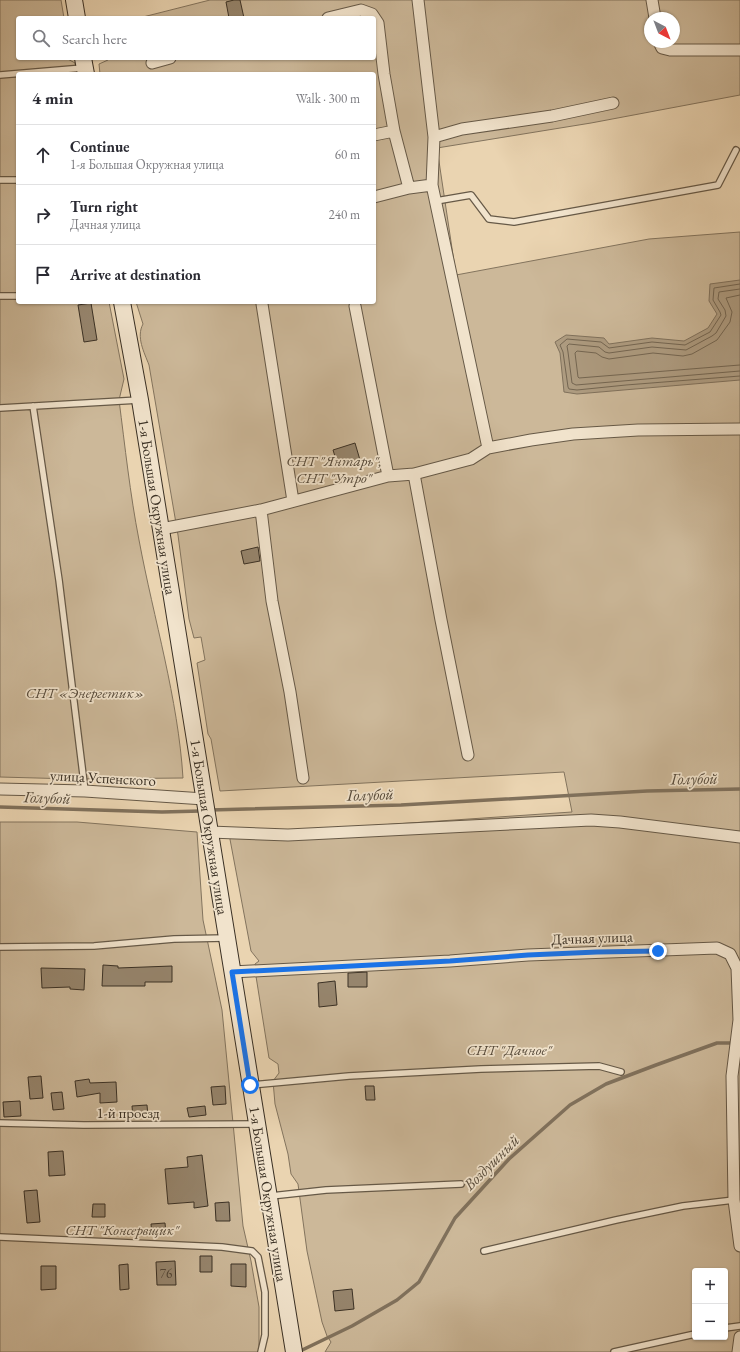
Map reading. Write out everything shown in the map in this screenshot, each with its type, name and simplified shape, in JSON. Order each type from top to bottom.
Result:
[{"type":"street","points":[[74,0],[77,16]]},
{"type":"street","points":[[418,0],[434,137],[432,185],[488,448]]},
{"type":"street","points":[[652,0],[654,12]]},
{"type":"street","points":[[336,16],[361,10],[372,14],[373,16]]},
{"type":"street","points":[[376,20],[378,23],[379,75],[409,188]]},
{"type":"street","points":[[662,48],[670,50],[740,50]]},
{"type":"street","points":[[152,63],[163,60]]},
{"type":"street","points":[[434,137],[462,129],[552,116],[612,103]]},
{"type":"street","points":[[376,135],[394,131]]},
{"type":"street","points":[[376,196],[409,188],[432,185]]},
{"type":"street","name":"1-я Большая Окружная улица","points":[[122,304],[140,400],[294,1352]]},
{"type":"street","points":[[262,304],[293,501]]},
{"type":"street","points":[[355,306],[388,476]]},
{"type":"street","points":[[161,529],[261,510],[388,476],[414,474],[471,459],[488,448],[531,440],[573,434],[638,430],[740,429]]},
{"type":"street","points":[[414,474],[440,620],[468,755]]},
{"type":"street","points":[[261,510],[272,601],[290,692],[303,778]]},
{"type":"street","name":"улица Успенского","points":[[0,789],[204,799]]},
{"type":"street","points":[[209,827],[288,835],[591,820],[674,828],[740,837]]},
{"type":"street","name":"Дачная улица","points":[[232,972],[450,961],[528,955],[718,948],[730,954],[737,968],[739,1020],[732,1076],[734,1200],[740,1246]]},
{"type":"street","points":[[738,1352],[740,1337]]},
{"type":"lane","points":[[32,72],[85,67]]},
{"type":"lane","points":[[0,75],[16,73]]},
{"type":"lane","points":[[436,201],[471,195],[488,218],[514,222],[718,185],[736,150]]},
{"type":"lane","points":[[0,180],[16,180]]},
{"type":"lane","points":[[0,296],[16,296]]},
{"type":"lane","points":[[0,408],[140,400]]},
{"type":"lane","points":[[34,406],[59,580],[85,792]]},
{"type":"lane","points":[[0,947],[94,946],[174,939],[226,938]]},
{"type":"lane","points":[[250,1085],[349,1076],[481,1069],[599,1066],[621,1072]]},
{"type":"lane","name":"1-й проезд","points":[[0,1123],[84,1125],[256,1124]]},
{"type":"lane","points":[[268,1196],[326,1190],[461,1184]]},
{"type":"lane","points":[[484,1251],[683,1206],[734,1200]]},
{"type":"lane","points":[[0,1237],[222,1247],[252,1251],[258,1257],[265,1292],[265,1335],[261,1352]]},
{"type":"lane","points":[[728,1328],[740,1326]]},
{"type":"lane","points":[[614,1352],[692,1335]]},
{"type":"green space","name":"СНТ «Энергетик»","points":[[0,0],[61,0],[64,16],[16,16],[16,60],[70,60],[75,63],[76,72],[16,72],[16,304],[109,304],[124,379],[119,400],[133,505],[145,570],[171,689],[183,778],[73,779],[0,777]]},
{"type":"green space","points":[[210,0],[740,0],[740,95],[591,123],[437,148],[456,275],[649,239],[740,232],[740,1352],[325,1352],[331,1342],[322,1322],[307,1251],[298,1184],[291,1174],[288,1154],[275,1104],[273,1081],[279,1073],[278,1064],[269,1058],[255,970],[255,964],[259,961],[251,951],[229,834],[319,830],[572,812],[564,772],[220,791],[211,739],[208,734],[197,663],[205,660],[201,637],[194,638],[189,619],[178,535],[149,365],[143,350],[140,334],[143,324],[137,304],[376,304],[376,72],[100,72],[99,64],[108,60],[376,60],[376,16],[147,16]]},
{"type":"green space","name":"СНТ \"Консервщик\"","points":[[0,822],[77,822],[197,832],[203,920],[222,1010],[243,1226],[259,1307],[259,1352],[0,1352]]},
{"type":"water","points":[[740,280],[740,380],[577,394],[564,392],[560,353],[555,342],[566,335],[604,338],[609,344],[652,338],[684,341],[708,328],[717,314],[709,301],[710,284]]},
{"type":"building","points":[[240,0],[244,16],[229,16],[226,2]]},
{"type":"building","points":[[91,304],[97,340],[84,342],[78,305]]},
{"type":"building","points":[[355,443],[360,460],[338,466],[333,450]]},
{"type":"building","points":[[258,547],[260,561],[244,564],[241,551]]},
{"type":"building","points":[[103,965],[118,966],[118,968],[172,966],[172,982],[145,982],[145,986],[102,986]]},
{"type":"building","points":[[41,968],[85,969],[84,990],[70,989],[70,987],[42,988]]},
{"type":"building","points":[[367,972],[367,987],[348,987],[348,973]]},
{"type":"building","points":[[335,981],[337,1005],[319,1007],[318,983]]},
{"type":"building","points":[[41,1076],[43,1098],[30,1099],[28,1077]]},
{"type":"building","points":[[89,1079],[90,1083],[116,1082],[117,1102],[100,1103],[100,1093],[77,1097],[75,1081]]},
{"type":"building","points":[[225,1086],[226,1104],[213,1105],[211,1087]]},
{"type":"building","points":[[365,1086],[374,1086],[375,1100],[366,1100]]},
{"type":"building","points":[[62,1092],[64,1109],[53,1110],[51,1093]]},
{"type":"building","points":[[20,1101],[21,1116],[4,1117],[3,1102]]},
{"type":"building","points":[[147,1105],[148,1116],[133,1118],[132,1106]]},
{"type":"building","points":[[205,1106],[206,1115],[189,1117],[187,1108]]},
{"type":"building","points":[[63,1151],[65,1175],[49,1176],[48,1152]]},
{"type":"building","points":[[202,1155],[208,1206],[194,1208],[194,1202],[168,1204],[165,1169],[188,1167],[187,1157]]},
{"type":"building","points":[[37,1190],[40,1222],[27,1223],[24,1191]]},
{"type":"building","points":[[229,1202],[230,1221],[216,1221],[215,1203]]},
{"type":"building","points":[[93,1204],[105,1204],[105,1217],[92,1217]]},
{"type":"building","points":[[165,1223],[166,1234],[152,1235],[151,1224]]},
{"type":"building","points":[[200,1256],[212,1256],[212,1272],[200,1272]]},
{"type":"building","points":[[175,1261],[176,1285],[157,1285],[156,1262]]},
{"type":"building","points":[[128,1264],[129,1289],[120,1290],[119,1265]]},
{"type":"building","points":[[231,1264],[246,1264],[246,1287],[231,1286]]},
{"type":"building","points":[[41,1266],[56,1266],[56,1289],[41,1290]]},
{"type":"building","points":[[352,1289],[354,1309],[335,1311],[333,1291]]},
{"type":"waterway","name":"Голубой","points":[[210,810],[401,805],[647,791],[740,789]]},
{"type":"waterway","name":"Голубой","points":[[0,807],[162,812],[201,811]]},
{"type":"waterway","name":"Воздушный","points":[[298,1352],[352,1326],[397,1300],[419,1282],[455,1218],[509,1159],[570,1105],[606,1084],[656,1065],[717,1043],[735,1043]]},
{"type":"route","points":[[250,1085],[232,972],[450,961],[528,955],[658,951]]},
{"type":"park label","name":"СНТ \"Янтарь\", СНТ \"Утро\"","points":[[334,470]]},
{"type":"park label","name":"СНТ \"Дачное\"","points":[[509,1050]]}]
